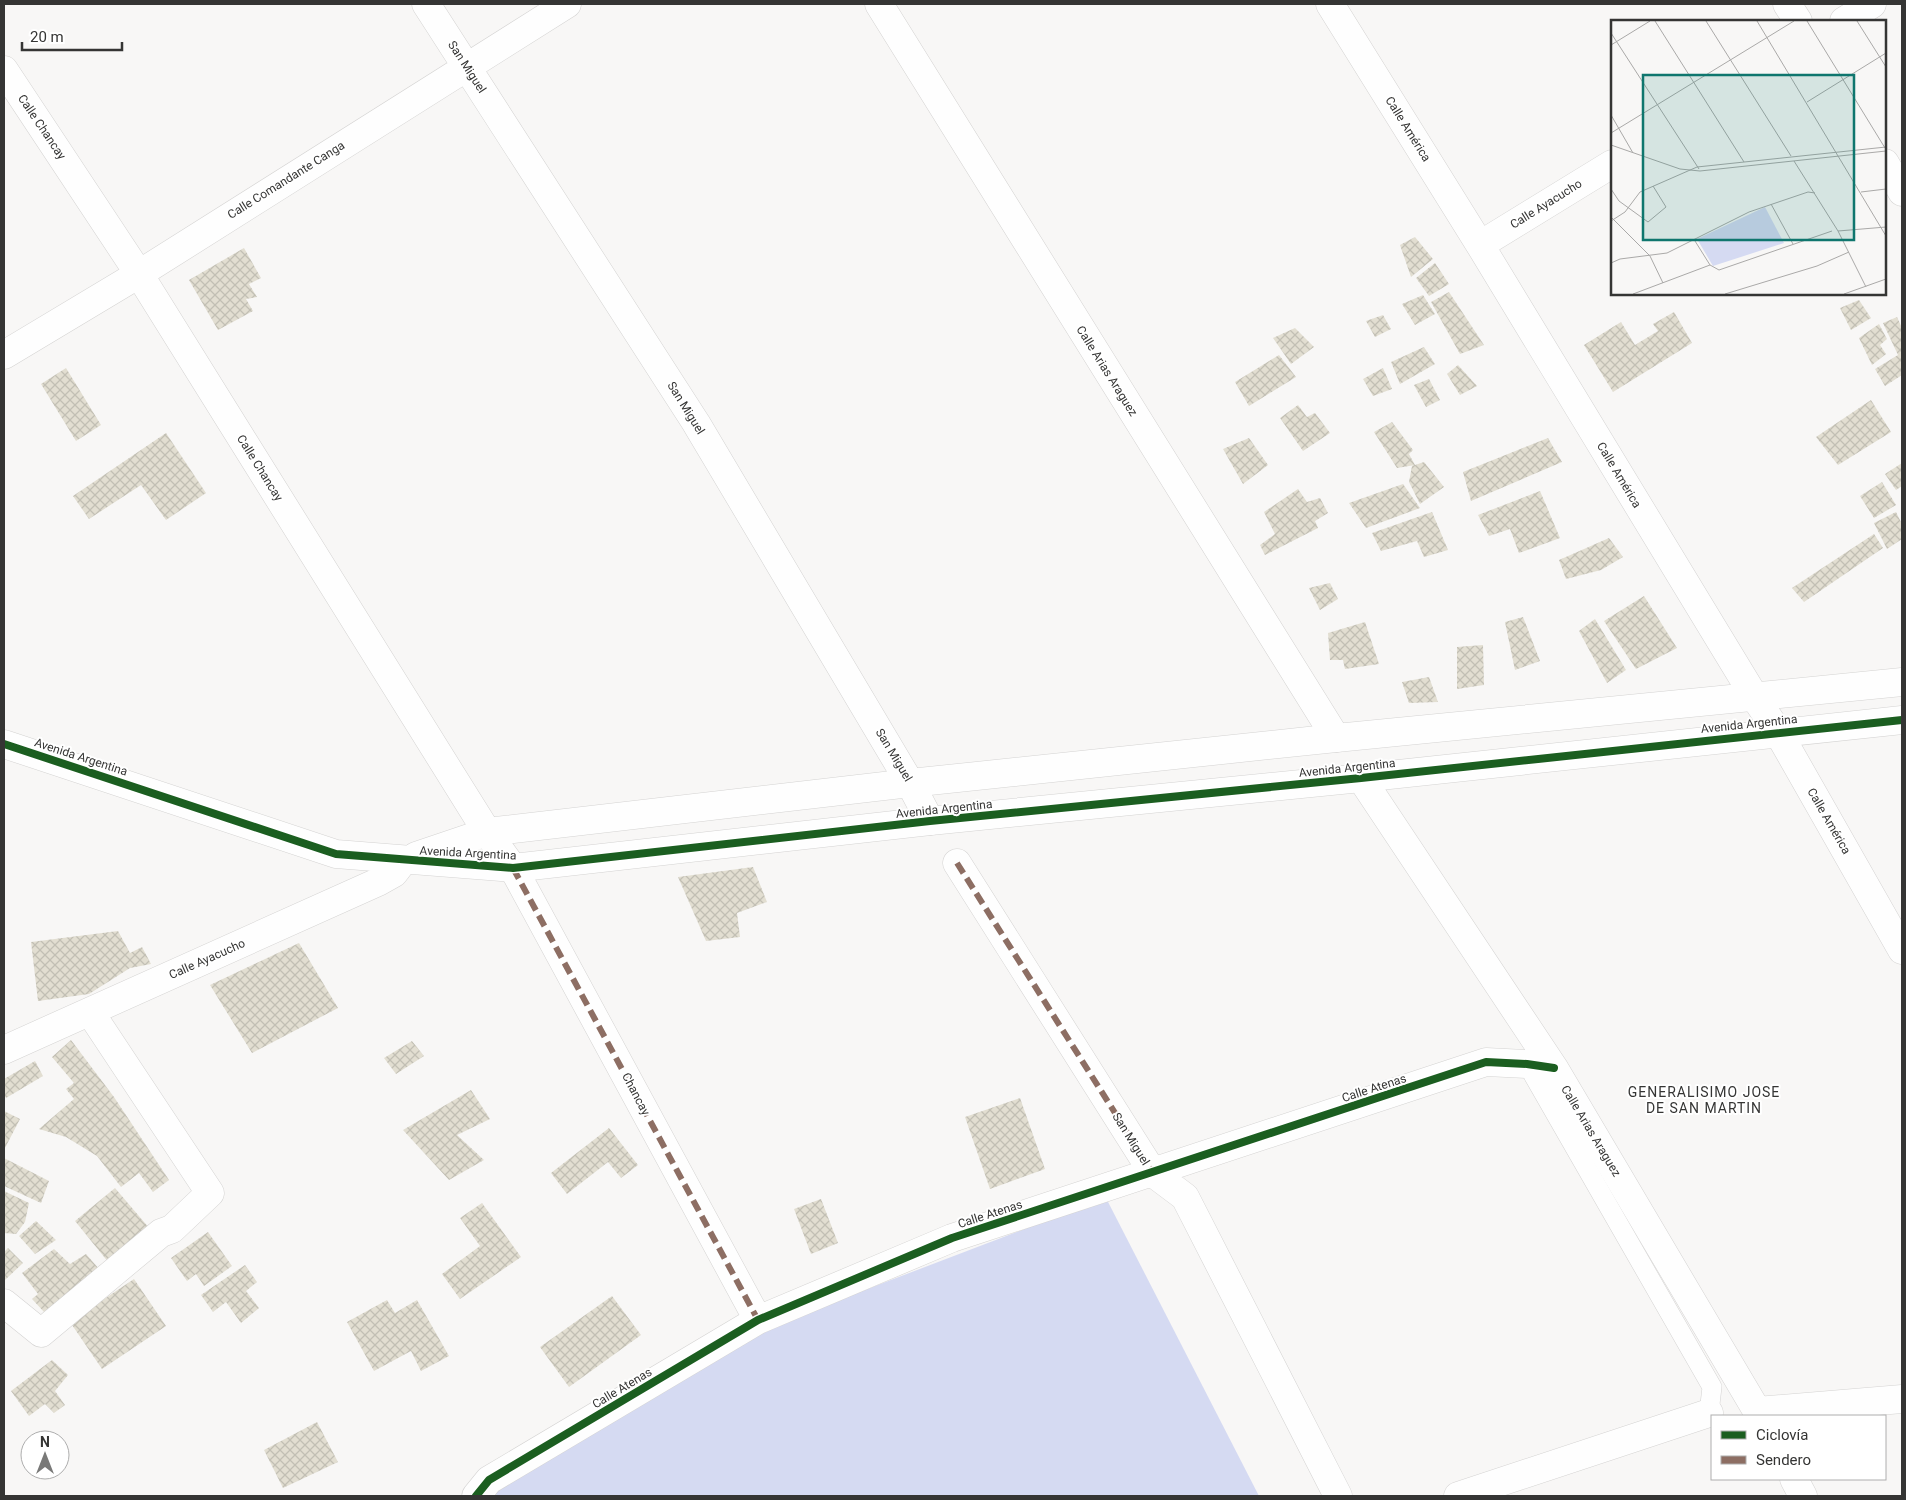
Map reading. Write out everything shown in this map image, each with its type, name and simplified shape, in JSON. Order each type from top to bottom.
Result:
[{"type":"street","name":"San Miguel","points":[[426,4],[696,423],[910,783],[930,821]]},
{"type":"street","name":"Calle Comandante Canga","points":[[4,355],[139,274],[567,4]]},
{"type":"street","name":"Calle Arias Araguez","points":[[879,4],[1336,738]]},
{"type":"street","name":"Calle América","points":[[1330,4],[1480,245],[1754,696],[1778,732],[1902,950]]},
{"type":"street","points":[[1787,4],[1797,20]]},
{"type":"street","points":[[1846,20],[1872,4]]},
{"type":"street","name":"Calle Chancay","points":[[4,70],[139,274],[487,832],[513,868]]},
{"type":"street","name":"Calle Ayacucho","points":[[1480,245],[1611,165]]},
{"type":"street","points":[[1886,165],[1902,192]]},
{"type":"street","name":"Avenida Argentina","points":[[404,860],[487,832],[910,783],[1336,738],[1902,682]]},
{"type":"street","name":"Avenida Argentina","points":[[4,744],[336,854],[513,868],[930,821],[1360,778],[1902,720]]},
{"type":"street","name":"Calle Arias Araguez","points":[[1360,778],[1554,1068],[1759,1414]]},
{"type":"street","name":"Calle Ayacucho","points":[[4,1050],[378,882],[394,873],[404,860]]},
{"type":"street","name":"San Miguel","points":[[957,863],[1153,1173],[1185,1196],[1338,1496]]},
{"type":"street","name":"Chancay","points":[[513,868],[758,1320]]},
{"type":"street","points":[[4,1303],[41,1332],[161,1234],[172,1229],[210,1193],[90,1012]]},
{"type":"street","name":"Calle Atenas","points":[[476,1496],[489,1480],[758,1320],[952,1238],[1486,1062],[1527,1064],[1554,1068]]},
{"type":"street","points":[[1759,1414],[1902,1399]]},
{"type":"street","points":[[1458,1496],[1709,1414]]},
{"type":"street","points":[[1795,1480],[1803,1496]]},
{"type":"lane","points":[[1527,1064],[1712,1387],[1709,1414]]},
{"type":"shaded area","points":[[1106,1198],[1259,1496],[497,1496],[490,1484],[765,1328]]},
{"type":"building","points":[[1415,237],[1433,259],[1411,277],[1400,245]]},
{"type":"building","points":[[244,248],[261,278],[249,284],[257,297],[246,299],[253,311],[218,330],[189,280]]},
{"type":"building","points":[[1435,263],[1449,284],[1429,296],[1416,278]]},
{"type":"building","points":[[1449,292],[1484,345],[1460,354],[1431,302]]},
{"type":"building","points":[[1423,295],[1435,314],[1415,325],[1402,304]]},
{"type":"building","points":[[1859,300],[1871,318],[1851,330],[1840,308]]},
{"type":"building","points":[[1674,312],[1692,343],[1613,392],[1584,345],[1621,322],[1635,345],[1658,331],[1653,324]]},
{"type":"building","points":[[1383,315],[1391,329],[1375,337],[1366,321]]},
{"type":"building","points":[[1897,317],[1902,328],[1902,375],[1885,386],[1875,369],[1898,355],[1883,323]]},
{"type":"building","points":[[1879,324],[1887,339],[1880,345],[1886,354],[1872,365],[1859,338]]},
{"type":"building","points":[[1295,328],[1314,347],[1291,364],[1273,338]]},
{"type":"building","points":[[1424,347],[1435,364],[1400,384],[1391,362]]},
{"type":"building","points":[[1279,355],[1296,377],[1249,406],[1235,382]]},
{"type":"building","points":[[1458,365],[1477,386],[1460,395],[1447,374]]},
{"type":"building","points":[[66,368],[101,425],[76,441],[41,384]]},
{"type":"building","points":[[1383,368],[1392,389],[1373,396],[1363,379]]},
{"type":"building","points":[[1429,379],[1440,400],[1426,407],[1414,385]]},
{"type":"building","points":[[1871,400],[1891,432],[1838,465],[1816,437]]},
{"type":"building","points":[[1298,405],[1307,417],[1315,413],[1330,433],[1303,451],[1280,418]]},
{"type":"building","points":[[1392,422],[1413,450],[1409,454],[1415,465],[1397,468],[1374,432]]},
{"type":"building","points":[[166,433],[206,493],[166,520],[141,485],[89,519],[73,496]]},
{"type":"building","points":[[1249,438],[1268,465],[1243,484],[1223,449]]},
{"type":"building","points":[[1548,438],[1562,462],[1471,501],[1463,472]]},
{"type":"building","points":[[1424,462],[1444,487],[1420,504],[1409,482],[1412,466]]},
{"type":"building","points":[[1902,463],[1902,486],[1896,490],[1885,474]]},
{"type":"building","points":[[1882,482],[1896,505],[1874,518],[1860,496]]},
{"type":"building","points":[[1403,484],[1420,508],[1366,528],[1349,503]]},
{"type":"building","points":[[1298,489],[1307,502],[1320,498],[1328,513],[1315,521],[1318,528],[1265,555],[1260,545],[1275,534],[1264,512]]},
{"type":"building","points":[[1540,491],[1560,538],[1519,553],[1510,529],[1489,536],[1478,515]]},
{"type":"building","points":[[1432,512],[1448,550],[1424,557],[1417,541],[1381,551],[1372,533]]},
{"type":"building","points":[[1896,512],[1902,524],[1902,539],[1887,549],[1874,523]]},
{"type":"building","points":[[1874,534],[1883,548],[1804,602],[1792,588]]},
{"type":"building","points":[[1609,538],[1623,557],[1601,570],[1566,579],[1559,560]]},
{"type":"building","points":[[1330,583],[1338,599],[1320,610],[1309,588]]},
{"type":"building","points":[[1644,596],[1677,648],[1636,669],[1604,621]]},
{"type":"building","points":[[1523,617],[1540,661],[1515,670],[1505,622]]},
{"type":"building","points":[[1595,619],[1626,670],[1607,683],[1579,631]]},
{"type":"building","points":[[1365,622],[1379,664],[1345,669],[1343,660],[1330,660],[1328,633]]},
{"type":"building","points":[[1483,645],[1484,685],[1457,689],[1457,647]]},
{"type":"building","points":[[1429,677],[1438,702],[1409,703],[1402,682]]},
{"type":"building","points":[[753,867],[767,902],[737,913],[740,937],[706,941],[678,877]]},
{"type":"building","points":[[118,931],[130,953],[142,947],[151,964],[130,968],[89,994],[38,1001],[31,942]]},
{"type":"building","points":[[299,943],[338,1008],[252,1053],[210,985]]},
{"type":"building","points":[[71,1040],[114,1097],[169,1180],[153,1192],[139,1173],[121,1187],[97,1156],[66,1137],[39,1129],[74,1099],[66,1089],[74,1083],[52,1057]]},
{"type":"building","points":[[412,1041],[424,1056],[396,1074],[384,1058]]},
{"type":"building","points":[[35,1061],[43,1076],[6,1098],[4,1095],[4,1079]]},
{"type":"building","points":[[471,1090],[490,1119],[457,1135],[484,1160],[449,1180],[403,1130]]},
{"type":"building","points":[[1020,1098],[1045,1169],[990,1189],[965,1117]]},
{"type":"building","points":[[4,1111],[20,1119],[5,1148],[4,1147]]},
{"type":"building","points":[[609,1128],[638,1165],[621,1178],[608,1162],[567,1194],[551,1173]]},
{"type":"building","points":[[4,1158],[49,1181],[41,1203],[4,1186]]},
{"type":"building","points":[[115,1188],[150,1229],[109,1263],[75,1221]]},
{"type":"building","points":[[4,1191],[29,1203],[25,1222],[16,1234],[4,1233]]},
{"type":"building","points":[[821,1199],[838,1243],[811,1254],[794,1209]]},
{"type":"building","points":[[482,1203],[521,1257],[460,1299],[442,1274],[480,1246],[460,1218]]},
{"type":"building","points":[[36,1221],[56,1240],[35,1254],[19,1236]]},
{"type":"building","points":[[208,1232],[232,1266],[204,1286],[196,1274],[187,1281],[171,1258]]},
{"type":"building","points":[[8,1248],[23,1263],[5,1280],[4,1252]]},
{"type":"building","points":[[54,1249],[70,1264],[86,1254],[100,1270],[45,1313],[32,1299],[38,1294],[22,1273]]},
{"type":"building","points":[[245,1265],[257,1282],[246,1291],[259,1308],[241,1323],[226,1302],[213,1312],[201,1295]]},
{"type":"building","points":[[134,1279],[166,1326],[102,1369],[70,1322]]},
{"type":"building","points":[[612,1296],[641,1335],[569,1387],[540,1347]]},
{"type":"building","points":[[387,1300],[395,1313],[417,1300],[449,1356],[421,1371],[411,1351],[374,1371],[347,1322]]},
{"type":"building","points":[[52,1360],[68,1375],[55,1391],[65,1405],[54,1413],[45,1404],[29,1416],[11,1391]]},
{"type":"building","points":[[317,1422],[338,1462],[283,1488],[264,1450]]},
{"type":"marked path","points":[[957,863],[1153,1173]]},
{"type":"marked path","points":[[513,868],[758,1320]]},
{"type":"cycle path","points":[[4,744],[336,854],[513,868],[930,821],[1361,778],[1902,720]]},
{"type":"cycle path","points":[[476,1496],[489,1480],[758,1320],[952,1238],[1486,1062],[1527,1064],[1554,1068]]},
{"type":"district","name":"GENERALISIMO JOSE DE SAN MARTIN","points":[[1704,1100]]}]
